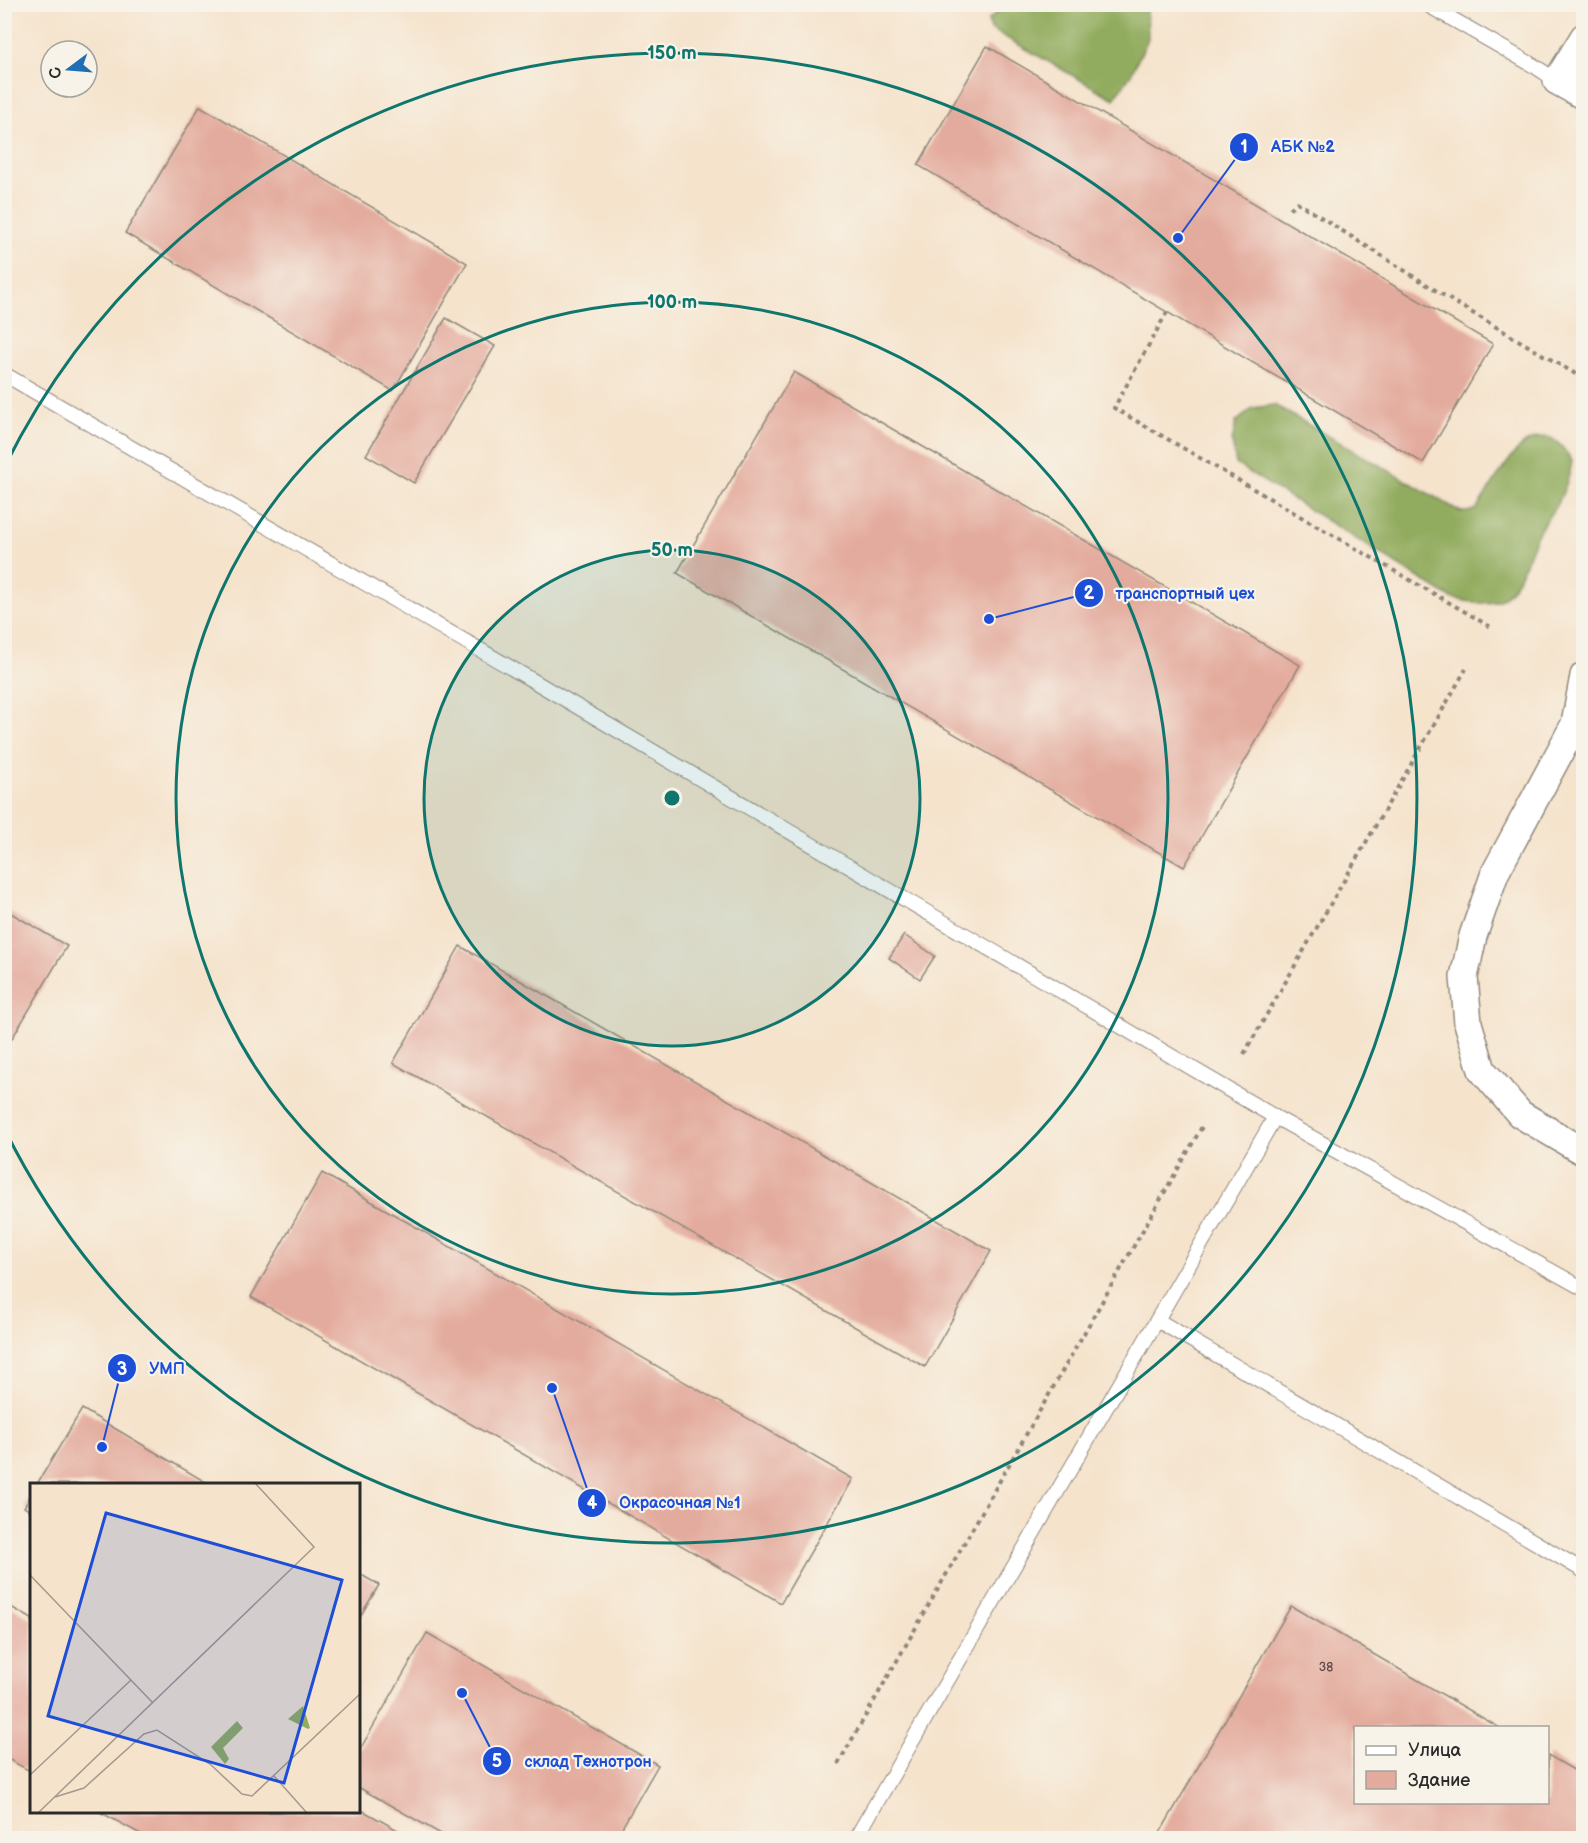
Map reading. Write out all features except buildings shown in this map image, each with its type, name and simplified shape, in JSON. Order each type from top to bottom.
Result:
[{"type":"street","points":[[1584,37],[1557,81],[1584,96]]},
{"type":"street","points":[[1584,676],[1575,724],[1495,873],[1473,936],[1464,977],[1468,1023],[1482,1070],[1520,1114],[1584,1152]]},
{"type":"lane","points":[[1426,4],[1557,81]]},
{"type":"lane","points":[[4,374],[532,680],[1275,1117],[1584,1289]]},
{"type":"lane","points":[[856,1839],[1275,1117]]},
{"type":"lane","points":[[1157,1320],[1584,1571]]},
{"type":"path","points":[[1290,209],[1297,202],[1454,302],[1584,378]]},
{"type":"path","points":[[1167,312],[1114,408],[1491,627]]},
{"type":"path","points":[[1244,1054],[1466,669]]},
{"type":"path","points":[[838,1764],[1203,1125]]},
{"type":"green space","points":[[1007,5],[1147,5],[1148,39],[1130,76],[1114,99],[991,29],[988,20]]},
{"type":"green space","points":[[1274,405],[1461,512],[1476,509],[1514,454],[1532,439],[1547,437],[1557,442],[1572,461],[1570,472],[1560,499],[1539,531],[1518,579],[1507,594],[1489,603],[1451,598],[1236,464],[1232,442],[1236,422],[1253,408]]},
{"type":"place","name":"АБК №2","points":[[1178,238]]},
{"type":"place","name":"транспортный цех","points":[[989,619]]},
{"type":"place","name":"Окрасочная №1","points":[[552,1388]]},
{"type":"place","name":"УМП","points":[[102,1447]]},
{"type":"place","name":"склад Технотрон","points":[[462,1693]]}]
